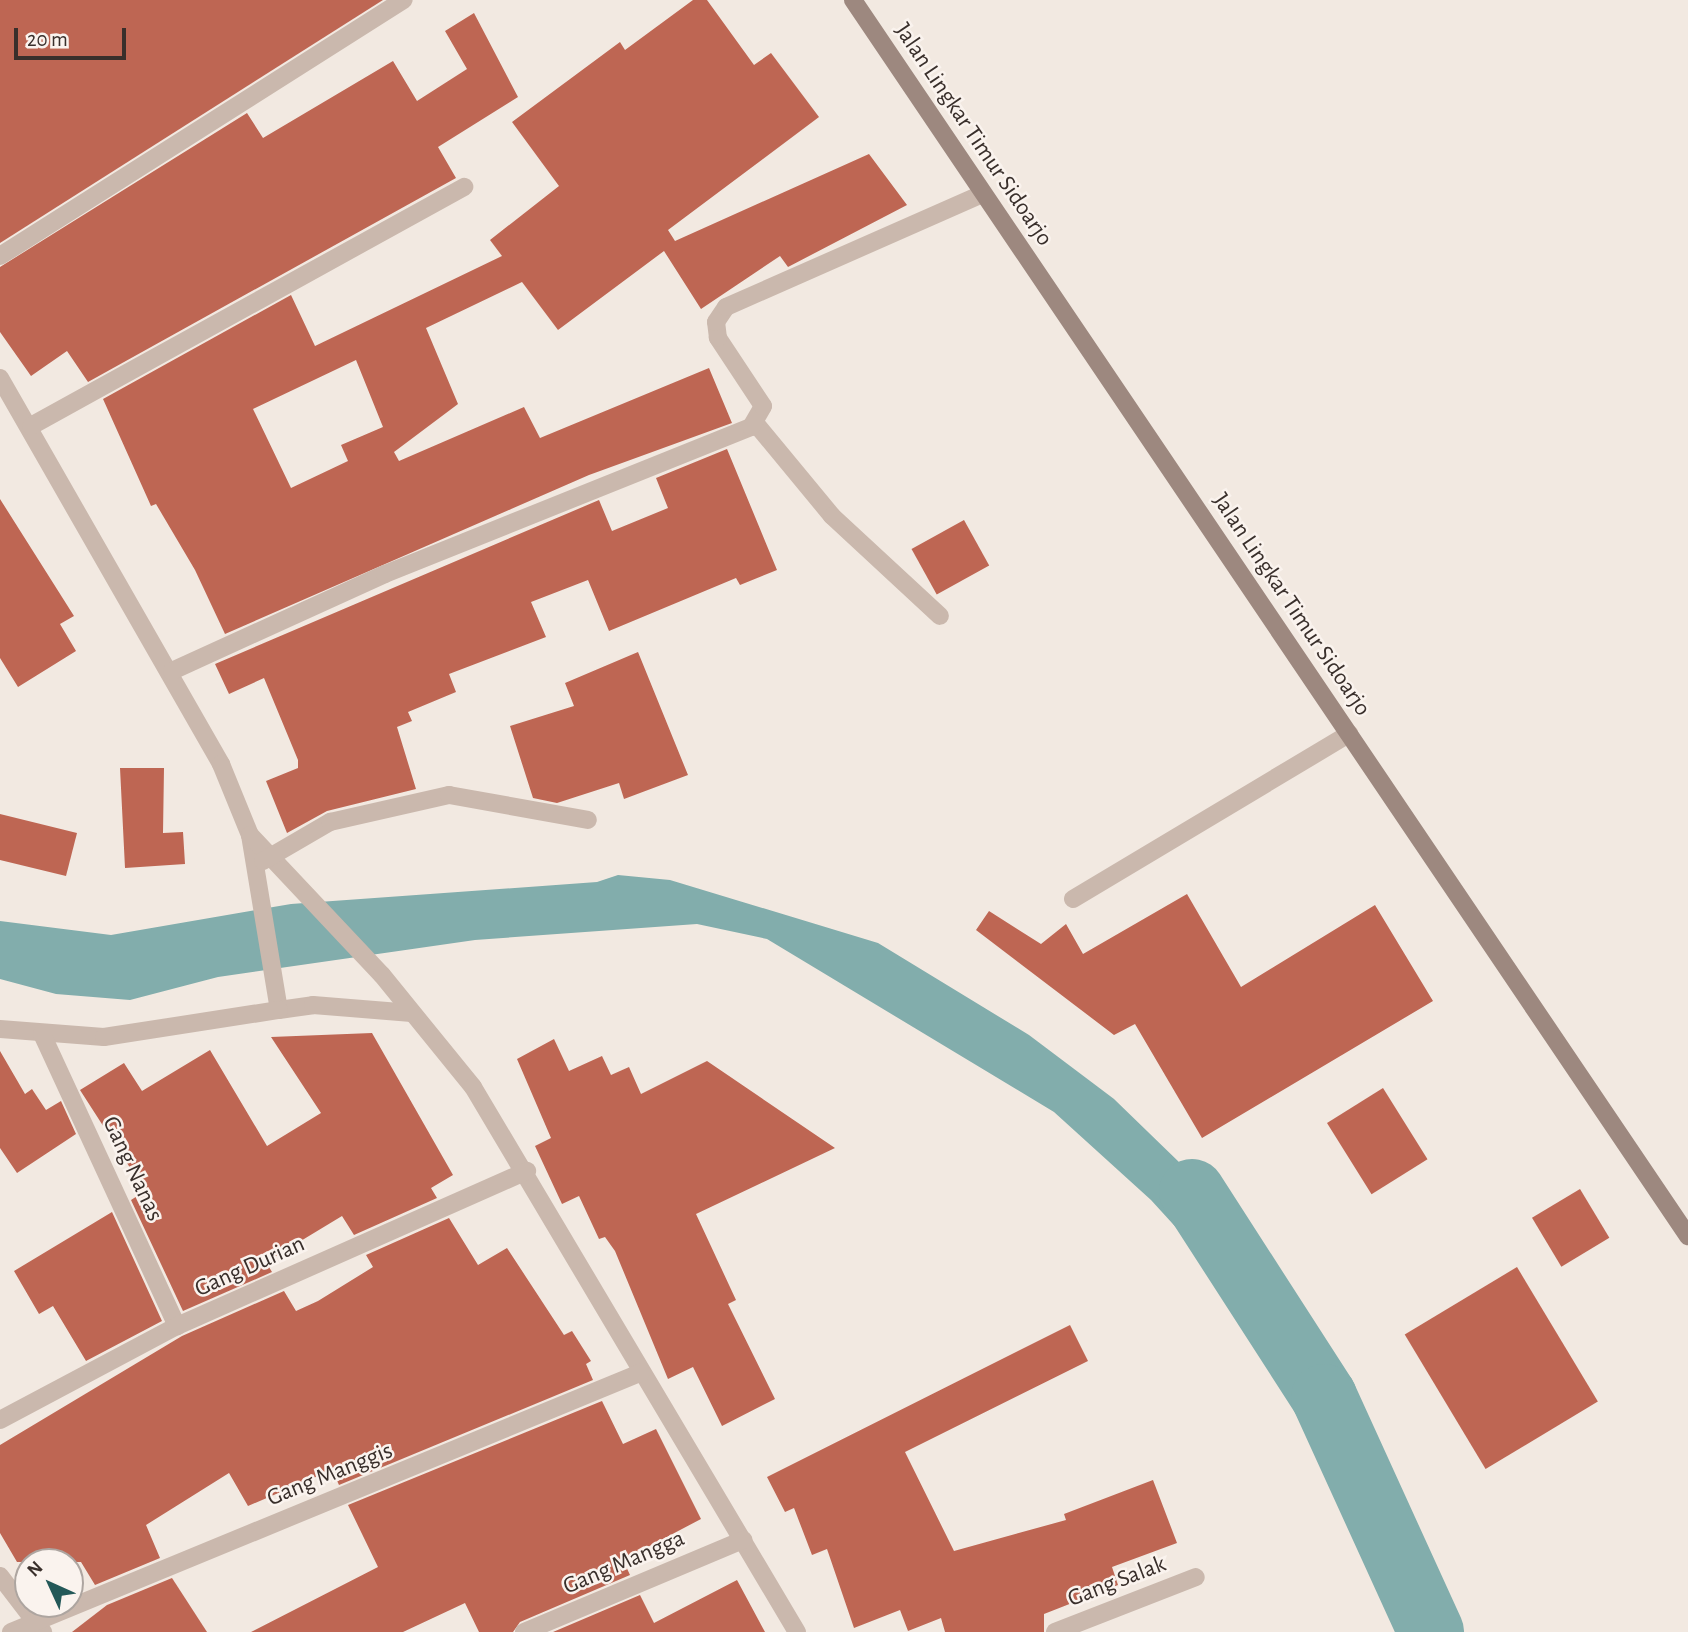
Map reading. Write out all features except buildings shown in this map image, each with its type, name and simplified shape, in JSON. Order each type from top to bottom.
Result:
[{"type":"main road","name":"Jalan Lingkar Timur Sidoarjo","points":[[853,0],[1688,1237]]},
{"type":"street","points":[[0,256],[404,0]]},
{"type":"street","points":[[31,426],[464,187]]},
{"type":"street","points":[[172,671],[385,574],[756,424],[763,406],[715,330],[726,307],[982,194]]},
{"type":"street","points":[[0,378],[31,426],[172,671],[250,835],[288,872],[382,975],[473,1087],[527,1171],[642,1372],[797,1632]]},
{"type":"street","points":[[756,424],[832,516],[940,616]]},
{"type":"street","points":[[1073,899],[1349,734]]},
{"type":"street","points":[[255,873],[270,857],[330,822],[449,795],[587,820]]},
{"type":"street","points":[[250,835],[276,979],[279,1010]]},
{"type":"street","points":[[0,1029],[104,1037],[313,1005],[412,1013]]},
{"type":"street","name":"Gang Nanas","points":[[42,1034],[177,1326]]},
{"type":"street","name":"Gang Durian","points":[[0,1420],[177,1326],[527,1171]]},
{"type":"street","name":"Gang Manggis","points":[[12,1632],[39,1628],[642,1372]]},
{"type":"street","name":"Gang Mangga","points":[[524,1632],[743,1540]]},
{"type":"street","points":[[0,1576],[39,1628]]},
{"type":"street","name":"Gang Salak","points":[[1055,1632],[1196,1577]]},
{"type":"water","points":[[618,875],[670,880],[878,943],[1029,1035],[1114,1099],[1214,1196],[1262,1257],[1224,1280],[1151,1200],[1054,1112],[767,939],[697,924],[475,940],[218,977],[130,1000],[56,994],[0,979],[0,921],[111,935],[291,904],[597,882]]},
{"type":"waterway","points":[[1192,1192],[1324,1397],[1431,1632]]}]
